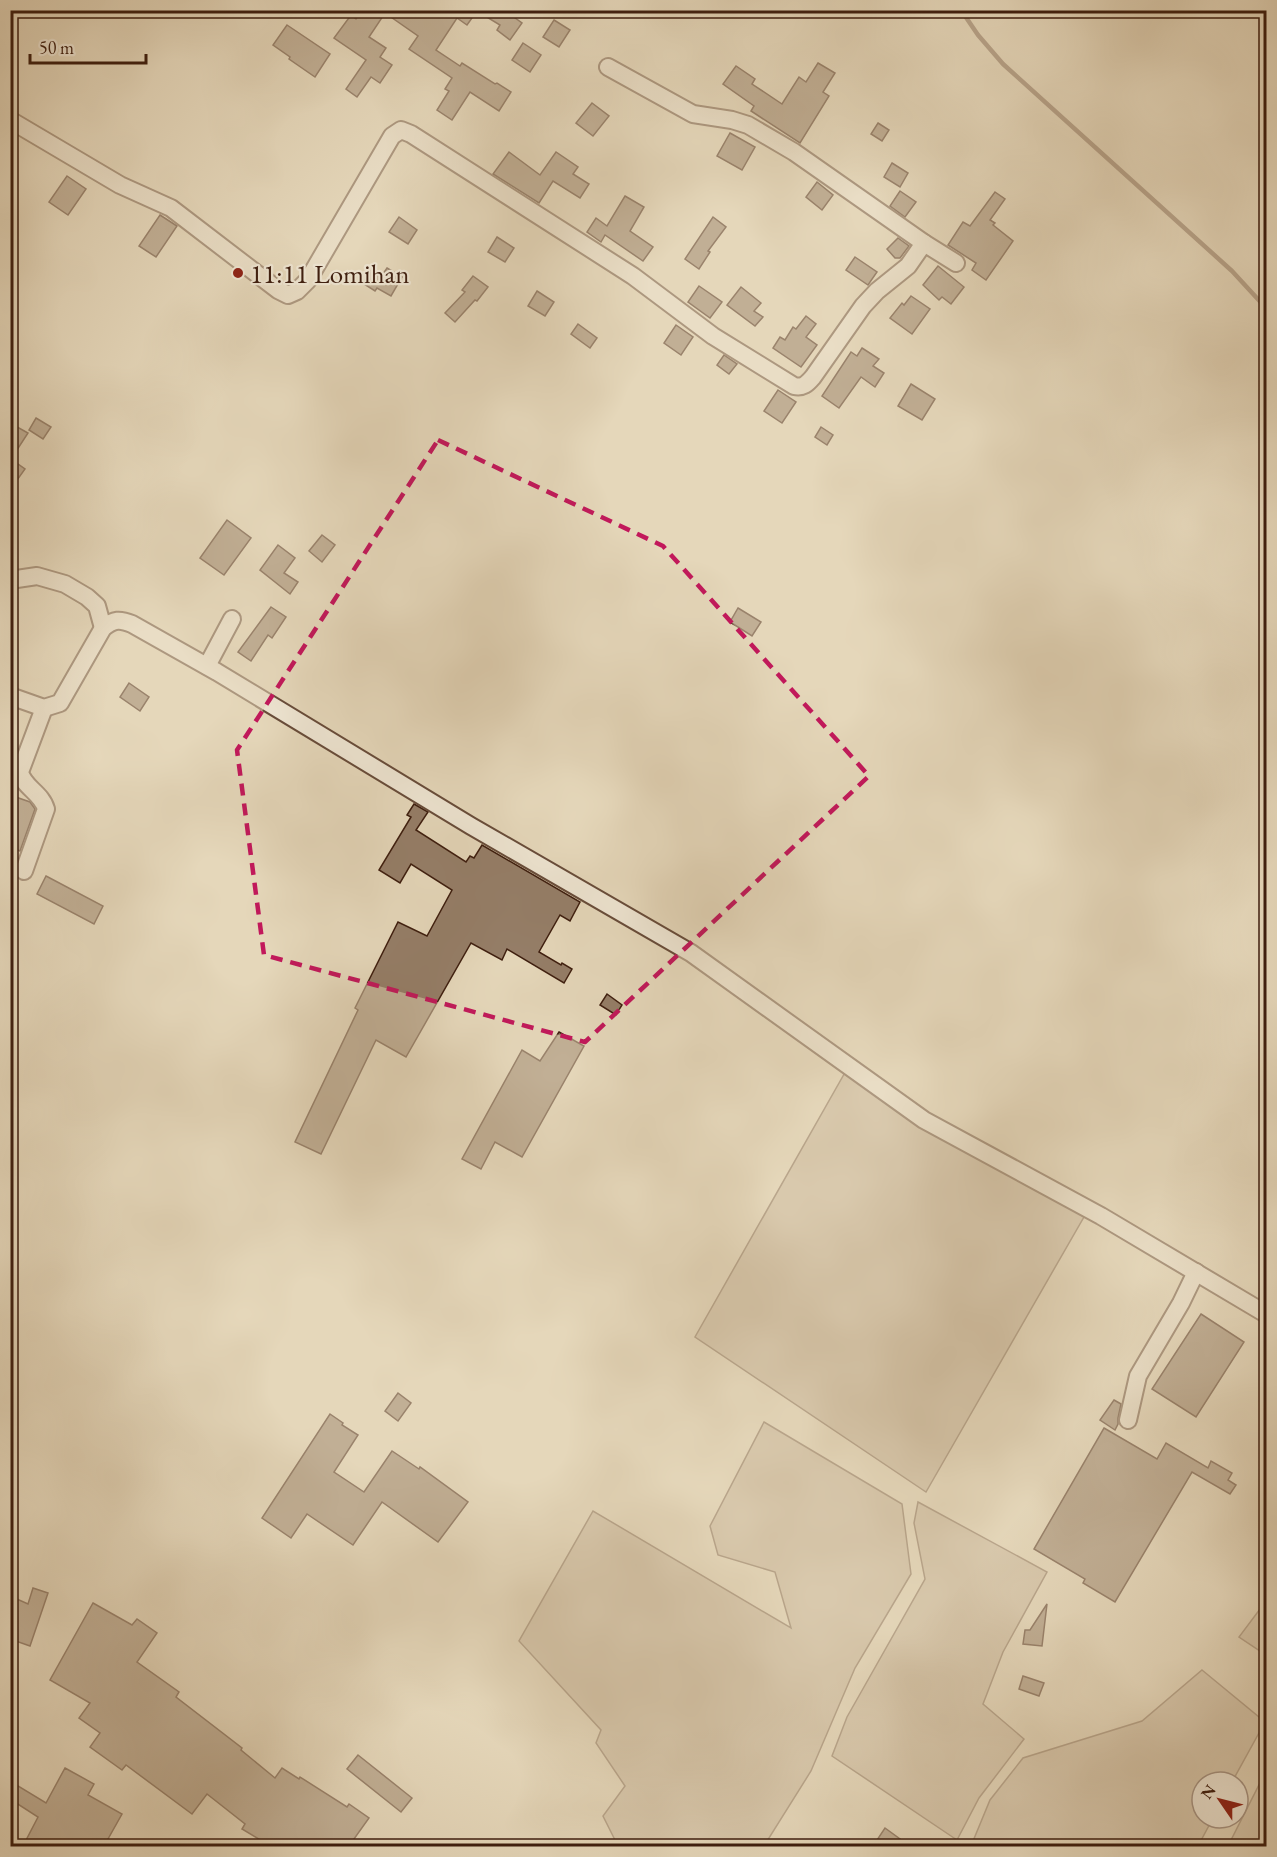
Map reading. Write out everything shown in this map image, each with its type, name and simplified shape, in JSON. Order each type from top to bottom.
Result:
[{"type":"street","points":[[608,67],[693,114],[748,125],[794,152],[956,263]]},
{"type":"street","points":[[10,120],[120,185],[171,208],[278,291],[288,295],[297,291],[308,280],[392,136],[401,130],[411,134],[633,276],[713,336],[800,388],[807,385],[863,306],[877,291],[908,267],[924,243]]},
{"type":"street","points":[[10,580],[38,576],[65,584],[97,606],[104,628]]},
{"type":"street","points":[[10,696],[44,708],[60,703],[104,628],[111,621],[121,619],[132,624],[207,666],[471,826],[691,953],[924,1120],[1101,1216],[1266,1314]]},
{"type":"street","points":[[207,666],[232,619]]},
{"type":"street","points":[[24,871],[46,809],[45,801],[21,778],[20,772],[44,708]]},
{"type":"street","points":[[1128,1420],[1138,1376],[1181,1303],[1196,1272]]},
{"type":"highlighted area","points":[[438,440],[663,546],[869,776],[585,1042],[264,955],[237,750]]},
{"type":"shaded area","points":[[847,1069],[1092,1203],[926,1492],[695,1337]]},
{"type":"shaded area","points":[[764,1422],[902,1504],[911,1574],[855,1668],[811,1771],[764,1846],[618,1846],[603,1816],[625,1786],[596,1743],[601,1730],[519,1641],[593,1511],[791,1628],[775,1572],[718,1555],[710,1526]]},
{"type":"shaded area","points":[[918,1502],[1047,1572],[1003,1652],[983,1704],[1024,1739],[979,1798],[957,1840],[832,1756],[847,1717],[925,1579],[914,1523]]},
{"type":"shaded area","points":[[1266,1601],[1266,1655],[1239,1637]]},
{"type":"shaded area","points":[[1202,1670],[1265,1722],[1239,1770],[1190,1770],[1190,1830],[1207,1830],[1198,1846],[971,1846],[990,1800],[1023,1758],[1142,1721]]},
{"type":"shaded area","points":[[1266,1771],[1266,1846],[1228,1846],[1236,1830],[1250,1830],[1250,1803]]},
{"type":"building","points":[[362,10],[504,10],[522,23],[510,40],[497,30],[500,25],[477,11],[467,25],[457,18],[436,50],[460,66],[462,63],[511,92],[499,111],[470,92],[452,120],[437,110],[449,91],[445,89],[452,78],[409,49],[418,36],[385,13],[369,37],[386,48],[380,57],[392,65],[380,83],[371,77],[357,97],[346,89],[366,60],[334,38],[351,15],[356,19]]},
{"type":"building","points":[[554,20],[570,30],[559,47],[543,37]]},
{"type":"building","points":[[287,25],[330,54],[315,77],[273,45]]},
{"type":"building","points":[[523,43],[541,55],[530,72],[512,60]]},
{"type":"building","points":[[818,63],[835,73],[823,92],[829,96],[800,143],[751,111],[754,106],[723,84],[736,66],[755,79],[752,84],[782,104],[799,77],[806,82]]},
{"type":"building","points":[[592,103],[609,116],[593,136],[576,123]]},
{"type":"building","points":[[878,123],[889,130],[882,141],[871,134]]},
{"type":"building","points":[[730,133],[755,147],[742,170],[717,156]]},
{"type":"building","points":[[509,152],[540,175],[556,152],[578,167],[573,174],[589,184],[580,198],[553,181],[539,203],[493,174]]},
{"type":"building","points":[[892,163],[908,173],[900,187],[884,177]]},
{"type":"building","points":[[67,176],[86,189],[68,215],[49,202]]},
{"type":"building","points":[[817,182],[833,195],[822,210],[806,197]]},
{"type":"building","points":[[900,191],[916,202],[905,217],[890,206]]},
{"type":"building","points":[[995,192],[1005,199],[990,220],[1013,241],[986,280],[972,270],[976,263],[948,245],[963,222],[970,226]]},
{"type":"building","points":[[625,196],[644,207],[630,231],[653,247],[643,261],[605,235],[601,242],[587,232],[596,218],[607,226]]},
{"type":"building","points":[[160,215],[177,226],[156,257],[139,246]]},
{"type":"building","points":[[399,217],[417,230],[408,244],[389,232]]},
{"type":"building","points":[[713,217],[726,227],[708,251],[710,252],[699,269],[685,259]]},
{"type":"building","points":[[497,237],[514,248],[505,262],[488,252]]},
{"type":"building","points":[[898,238],[909,246],[900,258],[895,258],[887,249]]},
{"type":"building","points":[[855,257],[877,272],[868,285],[846,270]]},
{"type":"building","points":[[938,266],[964,287],[951,304],[942,297],[939,300],[923,285]]},
{"type":"building","points":[[387,268],[402,277],[391,296],[377,288],[375,291],[364,284],[371,271],[381,277]]},
{"type":"building","points":[[473,276],[488,287],[455,322],[445,313],[465,292],[462,290]]},
{"type":"building","points":[[699,286],[722,302],[710,318],[688,302]]},
{"type":"building","points":[[741,287],[761,303],[754,311],[763,317],[755,326],[727,305]]},
{"type":"building","points":[[537,291],[554,302],[545,316],[528,306]]},
{"type":"building","points":[[911,296],[930,309],[912,334],[890,318]]},
{"type":"building","points":[[806,316],[816,324],[806,337],[817,345],[801,367],[773,348],[780,337],[785,340],[793,327],[796,329]]},
{"type":"building","points":[[578,324],[597,338],[590,348],[571,334]]},
{"type":"building","points":[[676,325],[693,337],[681,355],[664,343]]},
{"type":"building","points":[[862,348],[879,359],[873,366],[884,373],[875,387],[861,377],[839,408],[822,396],[851,352],[857,356]]},
{"type":"building","points":[[724,355],[737,364],[729,374],[717,365]]},
{"type":"building","points":[[911,384],[935,399],[922,420],[898,406]]},
{"type":"building","points":[[778,390],[796,402],[782,423],[764,411]]},
{"type":"building","points":[[36,418],[51,427],[43,439],[29,430]]},
{"type":"building","points":[[10,423],[28,433],[11,459],[25,469],[10,490]]},
{"type":"building","points":[[821,427],[833,435],[827,445],[815,437]]},
{"type":"building","points":[[227,520],[251,538],[224,575],[200,558]]},
{"type":"building","points":[[322,535],[335,545],[322,562],[309,551]]},
{"type":"building","points":[[278,545],[295,558],[284,573],[298,582],[290,594],[260,570]]},
{"type":"building","points":[[271,607],[286,617],[272,638],[268,635],[251,661],[238,652]]},
{"type":"building","points":[[738,608],[761,622],[752,636],[730,622]]},
{"type":"building","points":[[129,683],[149,697],[140,711],[120,697]]},
{"type":"building","points":[[10,795],[30,802],[35,809],[20,851],[10,847]]},
{"type":"building","points":[[414,804],[428,812],[416,830],[466,862],[470,856],[474,858],[482,845],[580,902],[570,921],[560,915],[539,952],[572,969],[564,983],[507,949],[502,960],[471,943],[406,1057],[376,1040],[321,1154],[295,1142],[358,1010],[355,1008],[398,922],[427,936],[452,890],[411,864],[400,883],[379,870],[411,817],[407,815]]},
{"type":"building","points":[[46,876],[103,906],[94,924],[37,894]]},
{"type":"building","points":[[607,994],[622,1005],[616,1015],[600,1005]]},
{"type":"building","points":[[559,1032],[584,1046],[522,1157],[495,1142],[481,1169],[462,1159],[522,1050],[540,1061]]},
{"type":"building","points":[[1201,1314],[1244,1342],[1196,1417],[1152,1389]]},
{"type":"building","points":[[398,1393],[411,1403],[398,1421],[385,1411]]},
{"type":"building","points":[[1114,1400],[1121,1404],[1115,1430],[1100,1420]]},
{"type":"building","points":[[330,1414],[358,1435],[334,1472],[364,1492],[392,1451],[419,1469],[420,1467],[468,1502],[438,1542],[382,1502],[353,1545],[307,1514],[291,1538],[262,1518]]},
{"type":"building","points":[[1104,1428],[1157,1459],[1166,1443],[1208,1468],[1211,1461],[1232,1473],[1228,1480],[1236,1485],[1230,1494],[1192,1472],[1115,1602],[1083,1583],[1085,1579],[1034,1549]]},
{"type":"building","points":[[33,1588],[48,1593],[30,1646],[10,1639],[10,1596],[28,1604]]},
{"type":"building","points":[[93,1603],[132,1625],[137,1619],[157,1633],[137,1662],[179,1692],[176,1697],[242,1748],[241,1750],[275,1778],[282,1768],[347,1807],[349,1804],[369,1818],[349,1846],[258,1846],[262,1841],[242,1829],[245,1824],[207,1794],[192,1814],[126,1765],[122,1770],[90,1747],[100,1733],[79,1718],[90,1703],[50,1680]]},
{"type":"building","points":[[1047,1604],[1042,1646],[1023,1644],[1025,1630],[1030,1630]]},
{"type":"building","points":[[1023,1676],[1044,1683],[1039,1696],[1019,1689]]},
{"type":"building","points":[[358,1755],[412,1798],[401,1812],[347,1769]]},
{"type":"building","points":[[65,1768],[94,1784],[88,1795],[122,1814],[104,1846],[23,1846],[38,1817],[10,1799],[10,1781],[46,1803]]},
{"type":"building","points":[[885,1828],[900,1839],[895,1846],[873,1846]]},
{"type":"waterway","points":[[961,10],[978,35],[1003,64],[1232,271],[1266,308]]},
{"type":"place","name":"11:11 Lomihan","points":[[238,273]]}]
